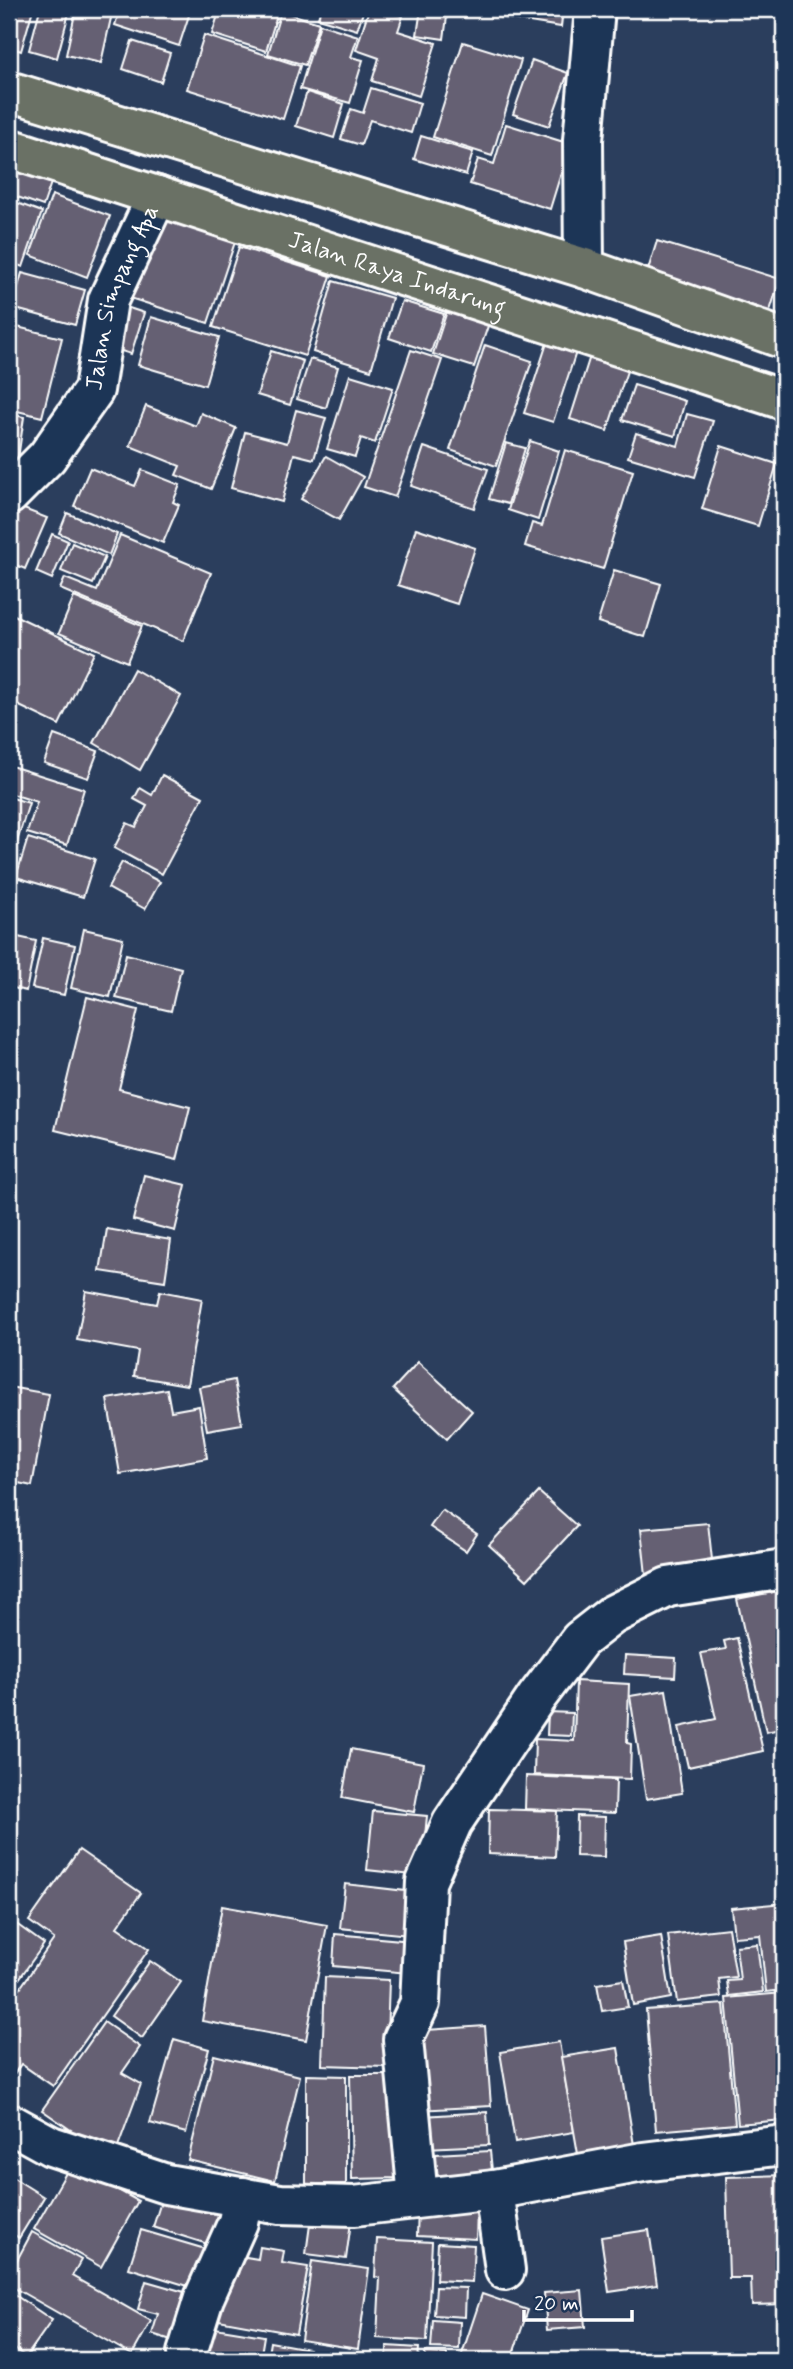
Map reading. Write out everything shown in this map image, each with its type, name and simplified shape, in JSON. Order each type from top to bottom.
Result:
[{"type":"highway","points":[[9,91],[584,268],[784,339]]},
{"type":"highway","name":"Jalan Raya Indarung","points":[[9,148],[784,400]]},
{"type":"street","points":[[584,268],[583,140],[595,9]]},
{"type":"street","name":"Jalan Simpang Apa","points":[[9,495],[47,457],[94,390],[108,300],[157,196]]},
{"type":"street","points":[[418,2198],[403,2039],[419,2003],[426,1882],[452,1823],[536,1698],[579,1640],[612,1615],[668,1587],[784,1569]]},
{"type":"street","points":[[9,2123],[51,2146],[166,2184],[280,2204],[354,2206],[494,2190],[643,2162],[784,2145]]},
{"type":"street","points":[[494,2190],[505,2270]]},
{"type":"street","points":[[189,2360],[187,2353],[204,2298],[238,2222],[243,2197]]},
{"type":"building","points":[[9,9],[33,9],[21,51],[9,47]]},
{"type":"building","points":[[40,9],[70,9],[57,58],[29,50]]},
{"type":"building","points":[[76,9],[113,9],[101,63],[66,55]]},
{"type":"building","points":[[120,9],[191,9],[179,46],[115,25]]},
{"type":"building","points":[[220,9],[267,9],[278,12],[266,51],[212,34]]},
{"type":"building","points":[[321,9],[364,9],[357,30],[318,18]]},
{"type":"building","points":[[369,9],[403,16],[398,31],[436,43],[419,96],[372,81],[379,58],[356,50]]},
{"type":"building","points":[[421,9],[448,9],[444,39],[417,35]]},
{"type":"building","points":[[499,9],[563,9],[561,27],[498,17]]},
{"type":"building","points":[[281,11],[319,23],[305,65],[268,54]]},
{"type":"building","points":[[320,24],[358,36],[351,57],[363,60],[350,103],[300,89]]},
{"type":"building","points":[[204,35],[300,66],[283,119],[187,89]]},
{"type":"building","points":[[132,41],[170,53],[161,82],[123,69]]},
{"type":"building","points":[[463,42],[521,60],[492,156],[433,137]]},
{"type":"building","points":[[532,60],[568,73],[549,126],[513,114]]},
{"type":"building","points":[[371,88],[420,103],[411,133],[370,120],[361,145],[341,139],[351,109],[363,113]]},
{"type":"building","points":[[307,92],[344,104],[334,138],[296,126]]},
{"type":"building","points":[[506,124],[570,144],[550,209],[470,184],[478,159],[494,164]]},
{"type":"building","points":[[421,136],[473,152],[466,175],[414,159]]},
{"type":"building","points":[[17,165],[53,177],[43,206],[9,194]]},
{"type":"building","points":[[52,195],[110,216],[87,277],[30,255]]},
{"type":"building","points":[[9,200],[42,212],[23,267],[9,262]]},
{"type":"building","points":[[159,204],[239,230],[208,323],[127,297]]},
{"type":"building","points":[[657,241],[780,279],[770,311],[647,273]]},
{"type":"building","points":[[239,247],[331,276],[305,356],[213,327]]},
{"type":"building","points":[[22,273],[85,290],[75,325],[12,308]]},
{"type":"building","points":[[333,281],[392,298],[371,370],[313,352]]},
{"type":"building","points":[[402,301],[444,314],[431,352],[389,338]]},
{"type":"building","points":[[449,305],[490,320],[474,367],[433,354]]},
{"type":"building","points":[[123,306],[144,313],[131,354],[109,347]]},
{"type":"building","points":[[151,317],[219,337],[205,385],[138,365]]},
{"type":"building","points":[[9,325],[62,338],[42,417],[9,409]]},
{"type":"building","points":[[547,343],[576,352],[553,422],[524,413]]},
{"type":"building","points":[[485,345],[532,361],[496,466],[450,450]]},
{"type":"building","points":[[411,350],[442,360],[395,497],[364,487]]},
{"type":"building","points":[[271,351],[303,361],[290,405],[257,395]]},
{"type":"building","points":[[591,353],[629,365],[607,431],[570,419]]},
{"type":"building","points":[[310,359],[338,367],[326,408],[297,399]]},
{"type":"building","points":[[350,375],[393,388],[375,443],[361,438],[355,457],[327,449]]},
{"type":"building","points":[[634,385],[685,401],[675,436],[622,420]]},
{"type":"building","points":[[146,406],[196,426],[201,413],[236,428],[211,489],[176,475],[180,466],[130,446]]},
{"type":"building","points":[[296,410],[326,418],[314,459],[294,454],[282,502],[231,488],[245,432],[287,443]]},
{"type":"building","points":[[9,414],[24,417],[16,472],[9,471]]},
{"type":"building","points":[[687,414],[713,421],[695,477],[628,457],[636,433],[678,446]]},
{"type":"building","points":[[530,441],[559,451],[538,520],[508,510]]},
{"type":"building","points":[[506,443],[525,448],[508,504],[489,499]]},
{"type":"building","points":[[721,446],[777,464],[758,526],[702,509]]},
{"type":"building","points":[[424,447],[488,469],[474,508],[411,486]]},
{"type":"building","points":[[565,450],[633,471],[603,569],[525,546],[532,523],[542,526]]},
{"type":"building","points":[[326,456],[363,477],[339,520],[301,499]]},
{"type":"building","points":[[90,468],[135,486],[142,470],[180,485],[173,502],[179,505],[163,543],[74,506]]},
{"type":"building","points":[[11,504],[47,518],[25,569],[9,562]]},
{"type":"building","points":[[67,513],[117,534],[109,555],[59,533]]},
{"type":"building","points":[[416,528],[475,548],[457,604],[398,585]]},
{"type":"building","points":[[52,534],[68,541],[52,579],[36,572]]},
{"type":"building","points":[[120,535],[211,573],[183,641],[60,589],[65,578],[97,591]]},
{"type":"building","points":[[72,543],[105,557],[93,584],[61,571]]},
{"type":"building","points":[[614,570],[661,584],[645,637],[598,622]]},
{"type":"building","points":[[74,597],[142,626],[127,662],[59,633]]},
{"type":"building","points":[[10,613],[94,653],[59,725],[9,701]]},
{"type":"building","points":[[134,669],[181,696],[140,770],[94,743]]},
{"type":"building","points":[[54,735],[98,751],[88,778],[44,763]]},
{"type":"building","points":[[11,766],[84,789],[67,845],[27,833],[37,802],[9,793]]},
{"type":"building","points":[[162,775],[203,797],[162,874],[114,848],[127,823],[136,827],[147,806],[134,799],[140,788],[152,795]]},
{"type":"building","points":[[9,797],[29,803],[11,861],[9,860]]},
{"type":"building","points":[[28,838],[95,859],[83,897],[16,877]]},
{"type":"building","points":[[122,862],[160,882],[145,909],[108,888]]},
{"type":"building","points":[[84,929],[123,938],[110,997],[71,988]]},
{"type":"building","points":[[9,935],[36,941],[26,991],[9,987]]},
{"type":"building","points":[[43,938],[75,945],[64,995],[32,988]]},
{"type":"building","points":[[126,954],[181,968],[171,1011],[116,998]]},
{"type":"building","points":[[87,997],[138,1010],[119,1089],[190,1107],[177,1160],[55,1130]]},
{"type":"building","points":[[144,1175],[186,1185],[175,1231],[133,1220]]},
{"type":"building","points":[[107,1229],[171,1240],[165,1281],[100,1271]]},
{"type":"building","points":[[86,1291],[157,1304],[160,1291],[202,1299],[187,1385],[134,1376],[138,1351],[77,1340]]},
{"type":"building","points":[[418,1362],[472,1411],[447,1439],[393,1389]]},
{"type":"building","points":[[234,1380],[242,1424],[207,1430],[199,1387]]},
{"type":"building","points":[[9,1387],[49,1394],[32,1486],[9,1481]]},
{"type":"building","points":[[167,1389],[171,1411],[199,1406],[207,1458],[120,1474],[107,1399]]},
{"type":"building","points":[[539,1492],[577,1526],[527,1580],[489,1545]]},
{"type":"building","points":[[442,1510],[477,1534],[466,1551],[430,1527]]},
{"type":"building","points":[[708,1523],[713,1569],[646,1575],[641,1529]]},
{"type":"building","points":[[784,1590],[784,1728],[766,1732],[737,1599]]},
{"type":"building","points":[[737,1638],[763,1751],[688,1767],[679,1727],[716,1719],[701,1653],[726,1649],[724,1641]]},
{"type":"building","points":[[625,1655],[676,1658],[675,1677],[624,1674]]},
{"type":"building","points":[[576,1681],[629,1684],[627,1743],[631,1744],[630,1779],[534,1775],[535,1739],[574,1741]]},
{"type":"building","points":[[666,1690],[682,1793],[646,1799],[630,1696]]},
{"type":"building","points":[[548,1712],[572,1713],[571,1736],[547,1735]]},
{"type":"building","points":[[351,1749],[423,1763],[414,1812],[342,1798]]},
{"type":"building","points":[[526,1776],[616,1780],[615,1813],[525,1809]]},
{"type":"building","points":[[489,1809],[557,1811],[555,1857],[488,1854]]},
{"type":"building","points":[[373,1811],[427,1816],[421,1876],[367,1870]]},
{"type":"building","points":[[577,1816],[605,1817],[604,1857],[576,1856]]},
{"type":"building","points":[[79,1850],[141,1893],[117,1927],[149,1949],[53,2086],[21,2064],[14,2074],[9,2070],[9,2004],[54,1939],[29,1921]]},
{"type":"building","points":[[345,1884],[414,1892],[409,1935],[340,1928]]},
{"type":"building","points":[[784,1903],[784,1990],[766,1992],[760,1935],[734,1937],[731,1908]]},
{"type":"building","points":[[222,1906],[327,1925],[306,2040],[202,2021]]},
{"type":"building","points":[[15,1923],[44,1944],[9,1993],[9,1932]]},
{"type":"building","points":[[728,1928],[736,1977],[719,1979],[721,1997],[677,2002],[668,1935]]},
{"type":"building","points":[[335,1934],[412,1941],[408,1973],[333,1966]]},
{"type":"building","points":[[661,1936],[671,1998],[633,2005],[623,1942]]},
{"type":"building","points":[[757,1944],[763,1992],[729,1996],[727,1981],[740,1980],[736,1946]]},
{"type":"building","points":[[150,1961],[181,1982],[142,2038],[111,2016]]},
{"type":"building","points":[[325,1977],[389,1980],[386,2067],[322,2065]]},
{"type":"building","points":[[623,1980],[628,2007],[602,2011],[597,1984]]},
{"type":"building","points":[[784,1993],[784,2120],[738,2124],[726,1998]]},
{"type":"building","points":[[724,2004],[735,2124],[656,2131],[646,2010]]},
{"type":"building","points":[[104,2022],[140,2047],[122,2073],[141,2084],[117,2149],[78,2135],[42,2110]]},
{"type":"building","points":[[485,2026],[491,2106],[418,2110],[412,2031]]},
{"type":"building","points":[[174,2039],[209,2049],[186,2133],[150,2123]]},
{"type":"building","points":[[559,2042],[574,2132],[515,2142],[500,2052]]},
{"type":"building","points":[[618,2048],[634,2145],[578,2154],[561,2057]]},
{"type":"building","points":[[214,2055],[300,2076],[275,2181],[188,2160]]},
{"type":"building","points":[[306,2075],[346,2076],[346,2184],[306,2184]]},
{"type":"building","points":[[350,2075],[397,2075],[398,2178],[352,2179]]},
{"type":"building","points":[[487,2112],[489,2145],[425,2148],[423,2116]]},
{"type":"building","points":[[490,2151],[493,2180],[438,2183],[436,2154]]},
{"type":"building","points":[[71,2164],[138,2201],[101,2267],[34,2229]]},
{"type":"building","points":[[9,2175],[44,2197],[19,2238],[9,2231]]},
{"type":"building","points":[[784,2175],[784,2304],[752,2305],[751,2278],[729,2278],[726,2177]]},
{"type":"building","points":[[164,2192],[225,2211],[214,2246],[153,2227]]},
{"type":"building","points":[[418,2208],[477,2211],[476,2239],[417,2236]]},
{"type":"building","points":[[311,2217],[351,2222],[346,2259],[306,2254]]},
{"type":"building","points":[[141,2230],[212,2251],[201,2290],[129,2268]]},
{"type":"building","points":[[649,2230],[657,2285],[609,2292],[601,2237]]},
{"type":"building","points":[[32,2232],[81,2260],[72,2276],[151,2321],[132,2355],[9,2285],[9,2275]]},
{"type":"building","points":[[377,2239],[432,2242],[427,2341],[377,2338],[380,2278],[375,2277]]},
{"type":"building","points":[[438,2243],[474,2245],[472,2282],[436,2280]]},
{"type":"building","points":[[260,2247],[284,2251],[282,2263],[308,2267],[296,2334],[213,2319],[221,2273],[238,2276],[240,2256],[258,2259]]},
{"type":"building","points":[[312,2261],[369,2269],[358,2349],[301,2340]]},
{"type":"building","points":[[146,2281],[195,2295],[181,2343],[152,2334],[158,2314],[138,2309]]},
{"type":"building","points":[[436,2287],[466,2288],[465,2317],[434,2315]]},
{"type":"building","points":[[582,2290],[585,2327],[547,2330],[544,2293]]},
{"type":"building","points":[[9,2291],[52,2320],[26,2357],[9,2345]]},
{"type":"building","points":[[482,2294],[528,2310],[511,2360],[460,2360]]},
{"type":"building","points":[[433,2320],[460,2322],[459,2349],[431,2348]]},
{"type":"building","points":[[209,2327],[264,2336],[260,2360],[204,2360]]},
{"type":"building","points":[[270,2342],[309,2349],[307,2360],[267,2360]]},
{"type":"building","points":[[387,2346],[419,2348],[418,2360],[387,2360]]},
{"type":"building","points":[[425,2353],[447,2354],[447,2360],[425,2360]]}]
